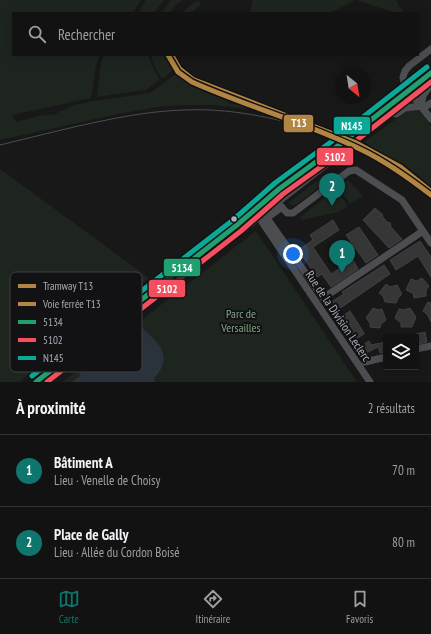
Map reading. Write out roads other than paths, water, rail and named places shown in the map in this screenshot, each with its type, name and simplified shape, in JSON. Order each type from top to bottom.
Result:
[{"type":"main road","points":[[354,137],[381,122],[431,73]]},
{"type":"main road","points":[[142,306],[354,137],[411,93],[431,83]]},
{"type":"main road","points":[[142,299],[237,225],[276,200],[317,162],[342,147]]},
{"type":"main road","points":[[36,382],[49,372]]},
{"type":"main road","points":[[47,382],[60,372]]},
{"type":"street","points":[[431,49],[405,71],[403,77],[404,85],[431,119]]},
{"type":"street","points":[[422,107],[423,96],[431,83]]},
{"type":"street","points":[[381,122],[405,108],[422,107],[431,102]]},
{"type":"street","points":[[423,231],[323,298],[267,218],[276,200],[287,213],[293,213],[349,171],[356,170],[402,200],[423,231],[431,243]]},
{"type":"street","name":"Rue de la Division Leclerc","points":[[262,222],[370,382]]},
{"type":"street","points":[[419,349],[431,346]]},
{"type":"street","points":[[365,362],[383,358]]},
{"type":"tram line","name":"T13","points":[[169,56],[178,72],[192,82],[341,140],[380,160],[431,195]]},
{"type":"tram line","points":[[0,145],[115,118],[156,112],[184,110],[217,110],[250,114],[315,130]]},
{"type":"tram line","points":[[369,153],[401,168]]},
{"type":"tram line","points":[[413,177],[431,194]]},
{"type":"rail line","name":"T13","points":[[172,56],[179,69],[193,80],[355,143],[401,168],[431,192]]},
{"type":"place","name":"Place de Gally","points":[[332,206]]},
{"type":"place","name":"Bâtiment A","points":[[342,273]]},
{"type":"park label","name":"Parc de Versailles","points":[[241,321]]}]
